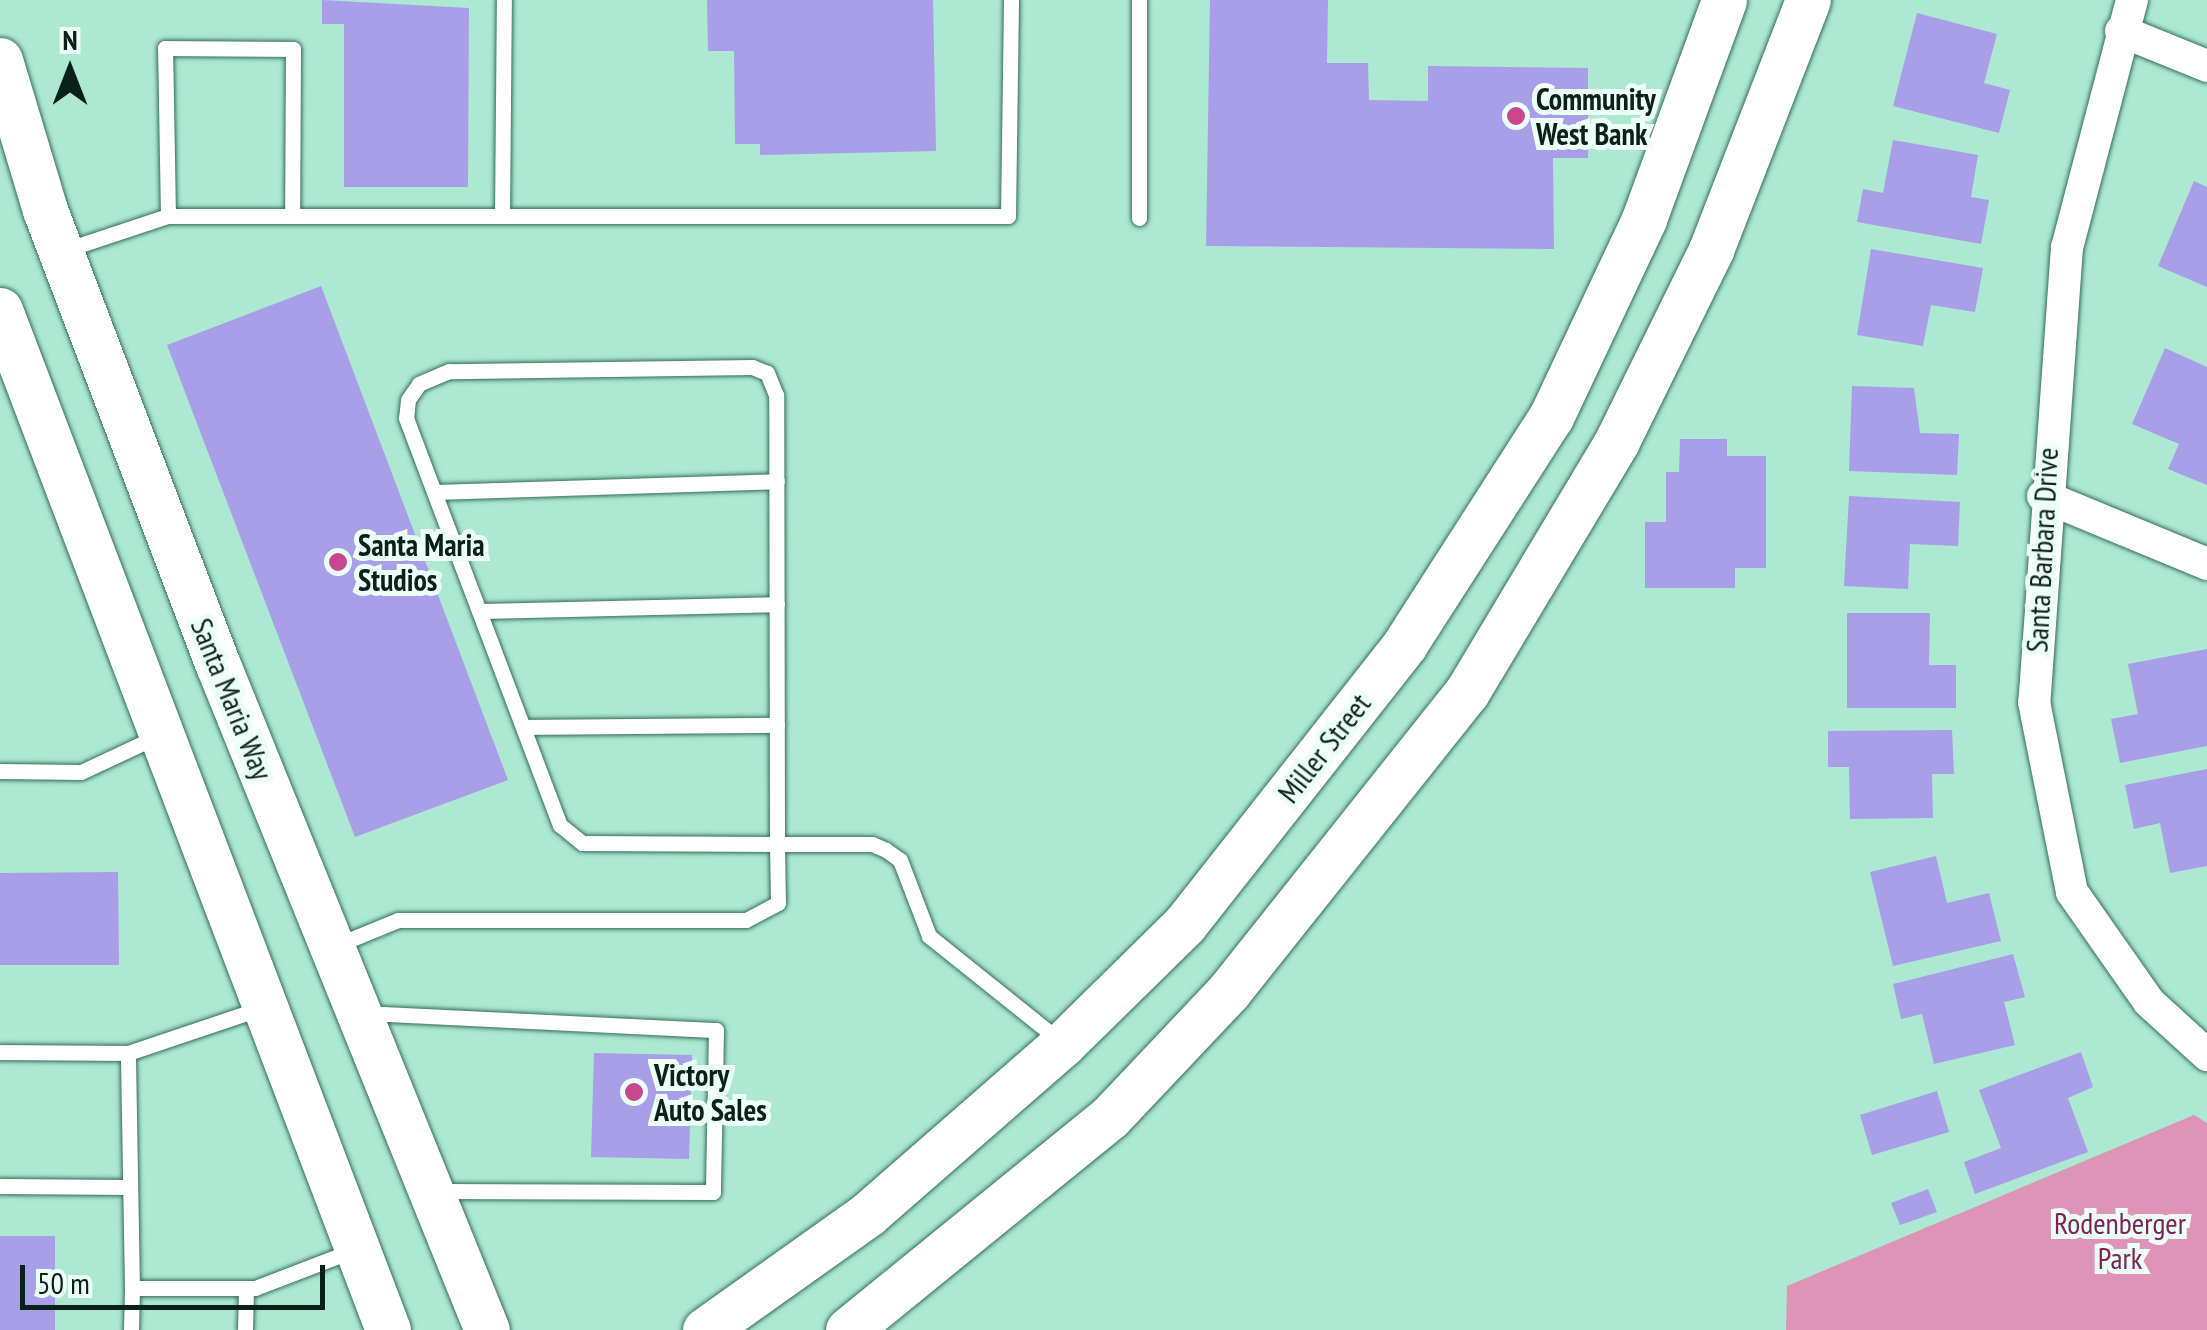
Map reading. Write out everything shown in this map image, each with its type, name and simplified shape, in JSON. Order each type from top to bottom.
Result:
[{"type":"street","name":"Miller Street","points":[[705,1330],[868,1214],[1063,1044],[1185,924],[1405,644],[1551,417],[1644,219],[1724,0]]},
{"type":"street","points":[[848,1330],[1110,1116],[1230,991],[1467,692],[1617,441],[1703,268],[1808,0]]},
{"type":"street","points":[[2127,16],[2207,66]]},
{"type":"street","name":"Santa Barbara Drive","points":[[2127,16],[2067,247],[2043,496],[2034,702],[2072,892],[2149,1002],[2207,1055]]},
{"type":"street","name":"Santa Maria Way","points":[[0,60],[61,251],[332,948],[487,1330]]},
{"type":"street","points":[[0,310],[12,380],[158,736],[388,1330]]},
{"type":"street","points":[[2043,496],[2207,564]]},
{"type":"lane","points":[[502,216],[504,0]]},
{"type":"lane","points":[[61,251],[168,216],[1008,216],[1010,0]]},
{"type":"lane","points":[[1139,0],[1139,218]]},
{"type":"lane","points":[[168,216],[165,48],[293,49],[292,216]]},
{"type":"lane","points":[[332,948],[398,920],[746,920],[778,903],[777,844],[777,482],[773,382],[752,366],[449,371],[418,384],[408,400],[434,492],[568,839],[777,844],[886,850],[900,860],[929,936],[1063,1044]]},
{"type":"lane","points":[[434,492],[777,482]]},
{"type":"lane","points":[[479,610],[777,604]]},
{"type":"lane","points":[[522,727],[777,725]]},
{"type":"lane","points":[[0,771],[80,772],[158,736]]},
{"type":"lane","points":[[0,1052],[128,1054],[263,1007]]},
{"type":"lane","points":[[358,1013],[716,1030],[713,1192],[430,1191]]},
{"type":"lane","points":[[128,1054],[131,1330]]},
{"type":"lane","points":[[0,1186],[130,1186]]},
{"type":"lane","points":[[132,1288],[246,1288],[356,1249]]},
{"type":"lane","points":[[245,1330],[246,1288]]},
{"type":"green space","name":"Rodenberger Park","points":[[2194,1115],[2207,1123],[2207,1330],[1786,1330],[1787,1286]]},
{"type":"building","points":[[322,0],[469,8],[468,187],[344,187],[344,24],[322,24]]},
{"type":"building","points":[[707,0],[933,0],[936,151],[760,155],[760,144],[735,144],[734,51],[708,51]]},
{"type":"building","points":[[1210,0],[1328,0],[1327,63],[1368,63],[1369,100],[1428,101],[1428,66],[1588,68],[1588,158],[1553,158],[1554,249],[1206,246]]},
{"type":"building","points":[[1917,13],[1997,34],[1984,83],[2010,90],[1999,133],[1893,106]]},
{"type":"building","points":[[1893,140],[1978,155],[1971,197],[1989,200],[1981,244],[1857,222],[1863,189],[1883,193]]},
{"type":"building","points":[[2194,181],[2207,187],[2207,287],[2158,266]]},
{"type":"building","points":[[1871,249],[1983,268],[1975,312],[1931,305],[1923,346],[1857,335]]},
{"type":"building","name":"Santa Maria Studios","points":[[321,286],[508,780],[355,837],[167,345]]},
{"type":"building","points":[[2165,348],[2207,367],[2207,485],[2168,469],[2179,444],[2132,424]]},
{"type":"building","points":[[1852,386],[1914,388],[1920,433],[1959,434],[1957,475],[1849,471]]},
{"type":"building","points":[[1680,439],[1727,439],[1727,456],[1766,456],[1766,568],[1735,568],[1735,588],[1645,588],[1645,522],[1666,522],[1666,472],[1679,472]]},
{"type":"building","points":[[1849,496],[1960,502],[1958,546],[1910,544],[1908,589],[1844,586]]},
{"type":"building","points":[[1847,613],[1930,613],[1929,665],[1956,665],[1956,708],[1847,708]]},
{"type":"building","points":[[2207,649],[2207,746],[2120,763],[2111,719],[2138,714],[2128,664]]},
{"type":"building","points":[[1952,730],[1954,774],[1932,774],[1933,818],[1850,819],[1849,767],[1828,767],[1828,731]]},
{"type":"building","points":[[2207,769],[2207,866],[2170,873],[2160,823],[2134,829],[2125,785]]},
{"type":"building","points":[[1936,856],[1947,903],[1989,893],[2001,941],[1893,966],[1870,872]]},
{"type":"building","points":[[118,872],[119,965],[0,965],[0,873]]},
{"type":"building","points":[[2013,954],[2025,997],[2004,1002],[2015,1045],[1934,1064],[1922,1014],[1901,1019],[1893,984]]},
{"type":"building","points":[[2081,1052],[2093,1087],[2068,1098],[2088,1152],[1975,1194],[1964,1162],[2001,1148],[1979,1090]]},
{"type":"building","points":[[594,1053],[692,1055],[689,1159],[591,1157]]},
{"type":"building","points":[[1937,1091],[1949,1132],[1872,1155],[1860,1115]]},
{"type":"building","points":[[1928,1189],[1937,1212],[1900,1225],[1891,1203]]},
{"type":"building","points":[[0,1236],[55,1236],[55,1330],[0,1330]]},
{"type":"place","name":"Community West Bank","points":[[1516,116]]},
{"type":"place","name":"Santa Maria Studios","points":[[338,562]]},
{"type":"place","name":"Victory Auto Sales","points":[[634,1092]]}]
